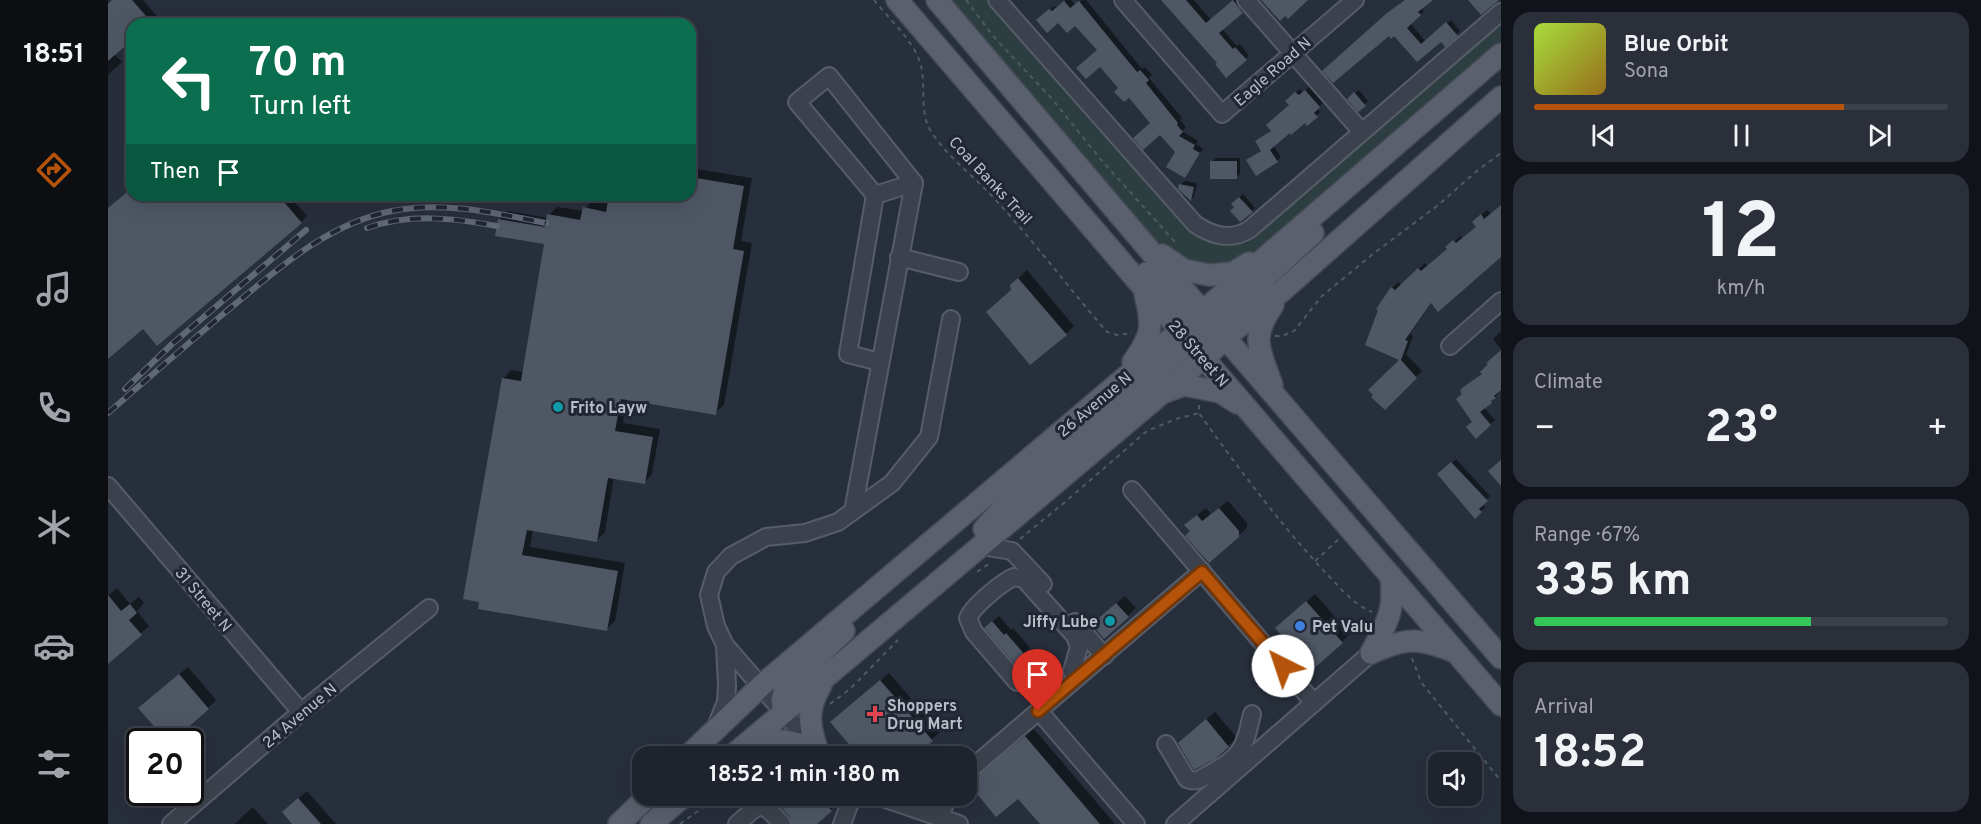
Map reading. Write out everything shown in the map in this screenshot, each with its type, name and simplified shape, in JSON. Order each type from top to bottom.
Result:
[{"type":"main road","name":"28 Street N","points":[[897,0],[1144,290],[1276,397],[1501,658]]},
{"type":"main road","name":"28 Street N","points":[[937,0],[1140,240],[1248,409],[1501,705]]},
{"type":"main road","name":"26 Avenue N","points":[[744,746],[1162,394],[1202,335],[1292,234],[1501,54]]},
{"type":"main road","name":"26 Avenue N","points":[[698,746],[762,685],[1118,383],[1282,291],[1501,97]]},
{"type":"main road","points":[[925,593],[1013,497],[1202,335],[1300,246],[1427,118]]},
{"type":"main road","points":[[1051,181],[1123,247],[1284,426],[1326,456]]},
{"type":"main road","points":[[1140,240],[1184,270],[1209,275],[1233,273],[1292,234]]},
{"type":"main road","points":[[1118,383],[1147,342],[1151,318],[1144,290]]},
{"type":"main road","points":[[1276,397],[1259,346],[1258,332],[1264,317],[1282,291]]},
{"type":"main road","points":[[1162,394],[1184,385],[1220,392],[1248,409]]},
{"type":"main road","points":[[784,712],[782,700],[785,688],[814,662],[935,538]]},
{"type":"main road","points":[[1371,654],[1392,612],[1391,576]]},
{"type":"main road","points":[[1371,654],[1388,646],[1424,640],[1456,652]]},
{"type":"main road","points":[[817,746],[811,732],[810,713],[814,696],[826,677]]},
{"type":"main road","points":[[751,746],[767,740],[784,740],[806,746]]},
{"type":"main road","points":[[619,824],[637,806]]},
{"type":"main road","points":[[651,824],[672,806]]},
{"type":"street","points":[[997,0],[1195,224],[1214,233],[1237,236],[1250,229],[1501,12]]},
{"type":"street","name":"Eagle Road N","points":[[1123,0],[1222,114],[1355,0]]},
{"type":"street","points":[[1246,0],[1362,132]]},
{"type":"street","points":[[853,511],[914,183],[829,76],[797,102],[875,195],[848,354],[880,362]]},
{"type":"street","points":[[875,195],[914,183]]},
{"type":"street","points":[[899,257],[959,273]]},
{"type":"street","points":[[1450,346],[1501,301]]},
{"type":"street","points":[[813,746],[725,645],[716,626],[709,595],[716,572],[731,556],[766,537],[805,533],[838,522],[892,483],[929,437],[951,319]]},
{"type":"street","name":"31 Street N","points":[[108,486],[301,712]]},
{"type":"street","points":[[1132,490],[1314,703]]},
{"type":"street","points":[[981,546],[1007,549],[1018,556],[1104,656]]},
{"type":"street","points":[[977,764],[1202,572]]},
{"type":"street","points":[[1017,682],[974,632],[968,618],[970,613],[1006,580],[1014,577],[1024,579],[1075,636],[1079,647],[1072,671]]},
{"type":"street","name":"24 Avenue N","points":[[171,824],[301,712],[429,608]]},
{"type":"street","points":[[715,730],[726,702],[725,645]]},
{"type":"street","points":[[1175,824],[1371,654]]},
{"type":"street","points":[[1038,711],[1136,824]]},
{"type":"street","points":[[1166,744],[1187,779],[1198,780],[1230,763],[1239,754],[1247,737],[1252,714]]},
{"type":"street","points":[[737,824],[756,808],[762,806],[768,808],[782,824]]},
{"type":"street","points":[[842,824],[849,806]]},
{"type":"street","points":[[906,806],[959,824]]},
{"type":"street","points":[[940,818],[944,806]]},
{"type":"path","name":"Coal Banks Trail","points":[[874,0],[910,44],[919,61],[927,123],[945,150],[992,196],[1107,332],[1117,335],[1133,332]]},
{"type":"path","points":[[966,0],[1004,48],[1052,99],[1103,162],[1182,248]]},
{"type":"path","points":[[1273,337],[1294,331],[1322,296],[1501,153]]},
{"type":"path","points":[[1198,397],[1199,413],[1251,486],[1342,590],[1363,608],[1374,613]]},
{"type":"path","points":[[972,576],[1065,502],[1147,431],[1176,419],[1199,413]]},
{"type":"path","points":[[1315,561],[1343,536]]},
{"type":"path","points":[[810,713],[820,711],[838,699],[901,637]]},
{"type":"path","points":[[1411,649],[1412,660],[1421,682],[1501,781]]},
{"type":"path","points":[[680,824],[705,806]]},
{"type":"shaded area","points":[[947,0],[998,0],[1200,227],[1199,239],[1226,246],[1247,243],[1501,23],[1501,54],[1270,241],[1232,269],[1186,266],[1147,232]]},
{"type":"building","points":[[112,0],[132,0],[148,18],[126,18],[126,45],[108,61],[108,4]]},
{"type":"building","points":[[1161,0],[1186,0],[1206,23],[1233,0],[1243,13],[1219,33],[1247,60],[1226,78],[1215,64],[1217,63]]},
{"type":"building","points":[[1261,0],[1308,0],[1288,19],[1285,16],[1280,21]]},
{"type":"building","points":[[1405,0],[1433,0],[1418,12],[1421,15],[1407,28],[1421,44],[1446,22],[1458,36],[1445,47],[1441,42],[1417,62],[1394,36],[1391,39],[1389,36],[1333,83],[1322,71],[1387,13]]},
{"type":"building","points":[[1468,0],[1499,0],[1481,15]]},
{"type":"building","points":[[1064,1],[1070,8],[1079,1],[1137,72],[1140,70],[1149,80],[1146,83],[1183,132],[1179,136],[1195,145],[1193,149],[1200,153],[1185,178],[1166,167],[1175,152],[1160,135],[1143,150],[1133,138],[1150,123],[1129,98],[1124,102],[1114,92],[1118,88],[1100,67],[1086,79],[1076,68],[1097,50],[1075,26],[1067,33],[1058,23],[1047,33],[1036,20],[1049,9],[1052,11]]},
{"type":"building","points":[[1305,90],[1320,107],[1314,113],[1318,117],[1307,126],[1305,123],[1291,135],[1290,133],[1270,150],[1278,162],[1256,176],[1246,160],[1261,151],[1255,141],[1271,131],[1266,125],[1289,105],[1285,101],[1295,92],[1299,95]]},
{"type":"building","points":[[1354,92],[1366,106],[1358,112],[1347,99]]},
{"type":"building","points":[[1210,161],[1237,161],[1237,179],[1210,179]]},
{"type":"building","name":"Frito Layw","points":[[696,178],[744,186],[733,249],[744,251],[716,415],[621,399],[615,431],[653,437],[645,484],[608,478],[597,542],[527,530],[522,555],[618,571],[607,631],[478,609],[479,602],[463,599],[502,378],[521,381],[544,244],[495,236],[498,219],[545,227],[547,214],[580,220],[583,207],[606,212],[608,201],[696,201]]},
{"type":"building","points":[[1179,184],[1194,187],[1191,201],[1178,189]]},
{"type":"building","points":[[126,193],[126,201],[283,201],[302,223],[157,346],[143,329],[108,359],[108,208]]},
{"type":"building","points":[[1239,197],[1253,212],[1240,222],[1230,211],[1234,207],[1231,204]]},
{"type":"building","points":[[1501,205],[1501,257],[1438,312],[1431,303],[1405,340],[1408,341],[1401,360],[1417,378],[1385,410],[1371,397],[1373,395],[1368,390],[1399,360],[1365,345],[1378,310],[1376,309],[1391,287],[1395,290],[1418,268],[1421,271],[1447,249],[1445,247],[1453,240],[1456,243],[1476,227],[1472,222],[1481,214],[1484,219]]},
{"type":"building","points":[[1018,278],[1067,335],[1030,365],[986,312],[1011,290],[1010,285]]},
{"type":"building","points":[[1501,350],[1501,390],[1494,396],[1496,398],[1491,401],[1492,403],[1480,412],[1491,425],[1476,439],[1466,427],[1472,422],[1456,399],[1462,394],[1460,391],[1462,388],[1482,374],[1480,372],[1488,364],[1486,363]]},
{"type":"building","points":[[1501,460],[1501,486],[1488,471]]},
{"type":"building","points":[[1451,462],[1488,501],[1479,509],[1482,512],[1475,519],[1437,474]]},
{"type":"building","points":[[1219,508],[1239,531],[1239,537],[1209,563],[1185,536],[1190,531],[1184,525],[1197,515],[1202,521]]},
{"type":"building","points":[[108,595],[121,611],[130,604],[137,613],[129,620],[142,635],[108,664]]},
{"type":"building","points":[[1306,601],[1343,643],[1312,670],[1275,628]]},
{"type":"building","name":"Jiffy Lube","points":[[1116,603],[1129,617],[1104,639],[1092,624]]},
{"type":"building","points":[[992,621],[1025,655],[1015,664],[984,628]]},
{"type":"building","points":[[179,674],[209,709],[187,728],[156,728],[138,708]]},
{"type":"building","name":"Shoppers Drug Mart","points":[[880,680],[933,741],[927,746],[850,746],[830,722]]},
{"type":"building","points":[[1206,719],[1229,747],[1215,759],[1194,770],[1178,743]]},
{"type":"building","points":[[1025,736],[1100,824],[1040,824],[1018,799],[996,817],[977,794],[977,776]]},
{"type":"building","points":[[298,798],[321,824],[292,824],[282,812]]},
{"type":"building","points":[[779,806],[828,806],[832,811],[817,824],[792,824],[790,817]]},
{"type":"railway","points":[[108,413],[281,267],[301,252],[344,227],[368,217],[392,211],[430,207],[469,210],[546,223]]},
{"type":"railway","points":[[367,228],[399,220],[432,218],[497,226]]},
{"type":"railway","points":[[125,389],[172,344],[306,230]]},
{"type":"place","name":"Frito Layw","points":[[558,407]]},
{"type":"place","name":"Jiffy Lube","points":[[1110,621]]},
{"type":"place","name":"Pet Valu","points":[[1300,626]]},
{"type":"place","name":"Shoppers Drug Mart","points":[[875,714]]},
{"type":"route","points":[[1038,711],[1202,572],[1283,666]]}]
